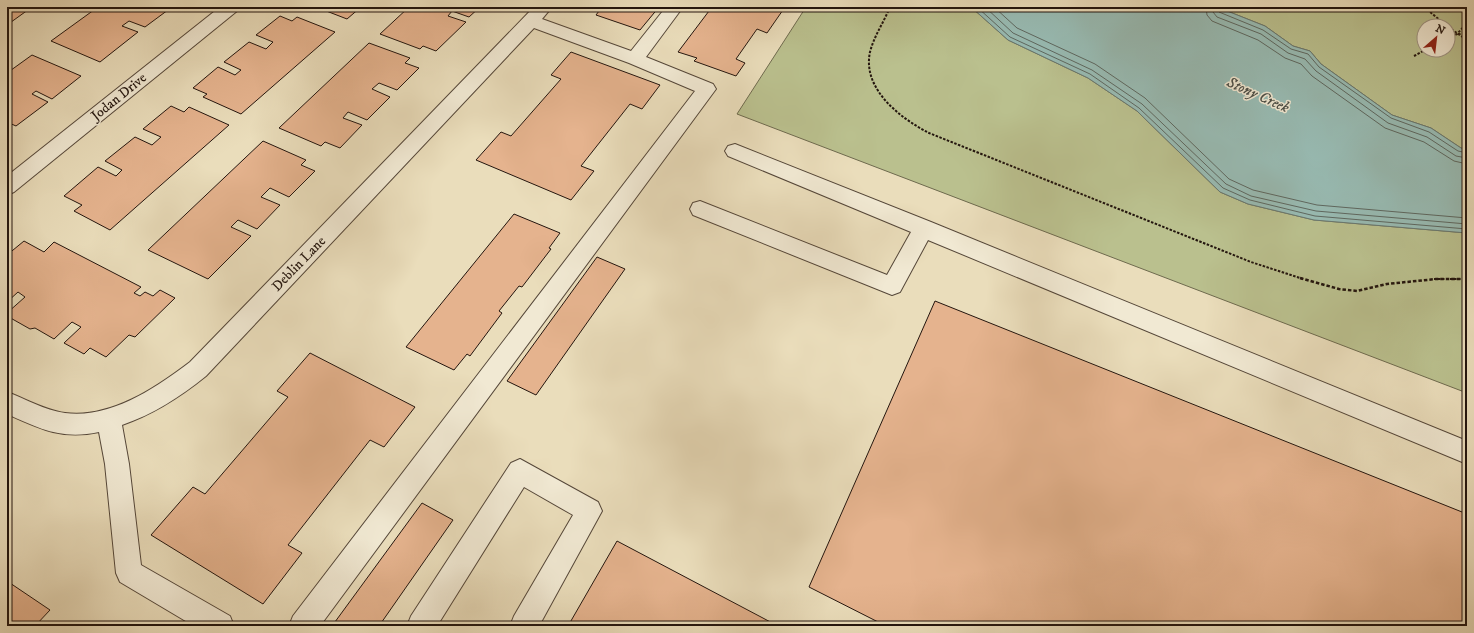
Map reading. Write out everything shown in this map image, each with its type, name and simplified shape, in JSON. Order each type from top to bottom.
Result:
[{"type":"street","name":"Jodan Drive","points":[[7,186],[230,7]]},
{"type":"street","points":[[635,59],[675,7]]},
{"type":"street","points":[[303,626],[707,90],[635,59],[538,14]]},
{"type":"street","name":"Deblin Lane","points":[[7,403],[38,417],[66,424],[90,423],[132,412],[155,400],[180,384],[198,369],[538,14]]},
{"type":"street","points":[[735,151],[1467,453]]},
{"type":"street","points":[[700,209],[892,286],[924,228]]},
{"type":"street","points":[[109,418],[116,464],[128,573],[220,626]]},
{"type":"street","points":[[421,626],[520,471],[589,511],[524,626]]},
{"type":"path","points":[[890,7],[870,52],[869,67],[874,84],[888,103],[904,119],[929,133],[1251,262],[1314,283],[1339,289],[1357,291],[1388,284],[1436,278],[1467,279]]},
{"type":"path","points":[[1424,7],[1438,18]]},
{"type":"path","points":[[1457,34],[1467,23]]},
{"type":"path","points":[[1457,34],[1467,34]]},
{"type":"path","points":[[1457,34],[1467,40]]},
{"type":"green space","points":[[806,7],[971,7],[1008,40],[1088,78],[1137,111],[1220,192],[1248,204],[1314,220],[1467,233],[1467,393],[737,114]]},
{"type":"green space","points":[[1217,7],[1467,7],[1467,150],[1461,148],[1431,128],[1392,115],[1321,64],[1310,51],[1293,46],[1265,26]]},
{"type":"water","name":"Stony Creek","points":[[971,7],[1217,7],[1265,26],[1293,46],[1310,51],[1321,64],[1392,115],[1431,128],[1461,148],[1467,150],[1467,233],[1314,220],[1248,204],[1220,192],[1137,111],[1088,78],[1008,40]]},
{"type":"building","points":[[7,7],[32,7],[7,25]]},
{"type":"building","points":[[98,7],[172,7],[145,27],[129,21],[122,26],[138,32],[100,62],[51,41]]},
{"type":"building","points":[[316,7],[361,7],[347,19]]},
{"type":"building","points":[[409,7],[480,7],[469,17],[452,11],[448,16],[466,22],[436,51],[423,46],[420,49],[380,34]]},
{"type":"building","points":[[602,7],[659,7],[640,30],[596,15]]},
{"type":"building","points":[[712,7],[785,7],[767,33],[757,29],[736,59],[745,63],[736,76],[694,61],[697,58],[678,52]]},
{"type":"building","points":[[280,16],[292,21],[297,17],[335,32],[241,114],[203,97],[207,94],[193,88],[218,67],[235,75],[241,70],[224,62],[249,42],[266,49],[273,42],[256,35]]},
{"type":"building","points":[[369,43],[410,58],[405,63],[419,68],[397,90],[379,83],[372,89],[390,97],[367,120],[348,112],[343,118],[362,125],[340,148],[325,142],[321,146],[279,128]]},
{"type":"building","points":[[571,52],[660,85],[642,109],[630,104],[581,166],[594,171],[571,200],[476,160],[501,132],[511,136],[561,79],[551,75]]},
{"type":"building","points":[[32,55],[81,76],[52,99],[36,91],[32,94],[48,102],[16,126],[7,122],[7,73]]},
{"type":"building","points":[[171,106],[184,112],[189,107],[229,125],[110,230],[74,211],[82,205],[64,196],[98,167],[116,176],[122,170],[105,161],[135,137],[152,145],[161,137],[143,129]]},
{"type":"building","points":[[263,141],[306,160],[301,165],[315,171],[289,197],[270,188],[261,197],[280,205],[257,229],[238,220],[231,227],[251,236],[208,279],[148,250]]},
{"type":"building","points":[[514,214],[560,233],[549,248],[551,249],[522,287],[519,286],[499,311],[502,313],[470,356],[467,354],[454,370],[406,347]]},
{"type":"building","points":[[24,241],[44,252],[54,242],[141,287],[134,293],[140,296],[145,292],[153,296],[160,290],[175,298],[135,337],[129,335],[106,357],[90,348],[84,354],[64,343],[81,327],[72,322],[54,339],[35,328],[30,329],[7,316],[7,313],[25,297],[18,292],[7,302],[7,255]]},
{"type":"building","points":[[597,257],[625,269],[536,395],[507,381]]},
{"type":"building","points":[[935,301],[1467,514],[1467,626],[886,626],[809,587]]},
{"type":"building","points":[[310,353],[415,407],[384,447],[370,440],[288,545],[302,553],[263,604],[151,535],[193,487],[205,494],[288,397],[277,391]]},
{"type":"building","points":[[422,503],[453,520],[379,626],[332,626]]},
{"type":"building","points":[[617,541],[778,626],[568,626]]},
{"type":"building","points":[[7,581],[50,610],[35,626],[7,626]]}]
